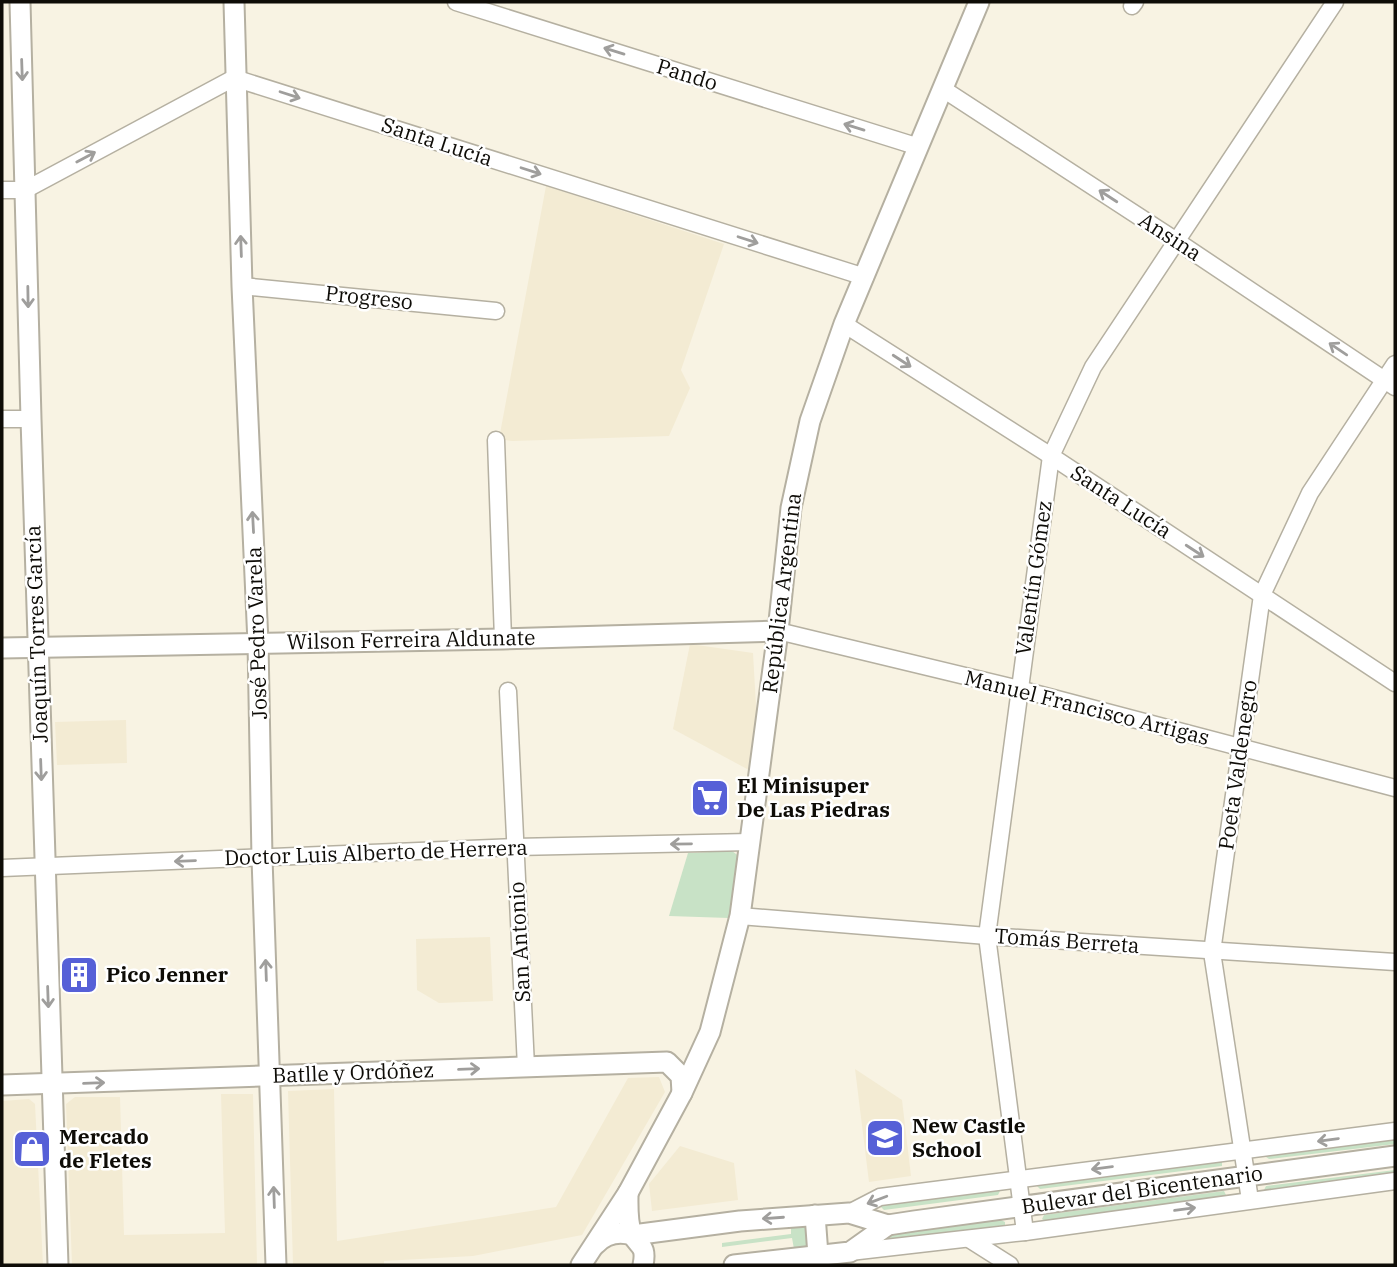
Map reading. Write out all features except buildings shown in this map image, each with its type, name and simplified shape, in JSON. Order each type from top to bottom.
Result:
[{"type":"street","name":"Joaquín Torres García","points":[[20,2],[37,646],[58,1265]]},
{"type":"street","name":"José Pedro Varela","points":[[234,2],[234,78],[258,643],[262,858],[276,1265]]},
{"type":"street","name":"Pando","points":[[456,2],[919,148]]},
{"type":"street","name":"República Argentina","points":[[582,1265],[594,1256],[682,1093],[710,1032],[740,916],[794,495],[810,421],[844,324],[979,2]]},
{"type":"street","name":"Valentín Gómez","points":[[1025,1232],[987,936],[1051,456],[1093,366],[1178,242],[1335,2]]},
{"type":"street","points":[[2,190],[26,190],[234,78]]},
{"type":"street","name":"Santa Lucía","points":[[234,78],[865,277]]},
{"type":"street","name":"Ansina","points":[[943,89],[1390,384]]},
{"type":"street","name":"Progreso","points":[[242,286],[496,311]]},
{"type":"street","name":"Santa Lucía","points":[[844,324],[1051,456],[1395,683]]},
{"type":"street","name":"Poeta Valdenegro","points":[[1250,1200],[1212,951],[1262,595],[1310,493],[1390,384],[1395,363]]},
{"type":"street","points":[[2,419],[31,419]]},
{"type":"street","points":[[496,440],[503,639]]},
{"type":"street","name":"Wilson Ferreira Aldunate","points":[[2,648],[778,631]]},
{"type":"street","name":"Manuel Francisco Artigas","points":[[778,631],[1019,689],[1395,788]]},
{"type":"street","name":"San Antonio","points":[[508,691],[526,1067]]},
{"type":"street","name":"Doctor Luis Alberto de Herrera","points":[[2,868],[514,848],[750,842]]},
{"type":"street","name":"Tomás Berreta","points":[[740,916],[987,936],[1395,962]]},
{"type":"street","name":"Batlle y Ordóñez","points":[[2,1086],[667,1062],[702,1051]]},
{"type":"street","points":[[667,1062],[681,1076],[682,1093]]},
{"type":"street","points":[[849,1213],[880,1197],[1395,1131]]},
{"type":"street","name":"Bulevar del Bicentenario","points":[[594,1256],[606,1236],[616,1233],[633,1235],[740,1221],[849,1213],[888,1225],[1395,1156]]},
{"type":"street","points":[[849,1252],[1025,1232],[1395,1181]]},
{"type":"street","points":[[628,1193],[629,1217],[633,1235],[640,1242],[644,1253],[643,1265]]},
{"type":"street","points":[[815,1215],[818,1255]]},
{"type":"street","name":"Bulevar del Bicentenario","points":[[734,1265],[849,1252],[888,1225]]},
{"type":"street","points":[[969,1238],[1010,1265]]},
{"type":"shaded area","points":[[546,186],[724,244],[681,370],[690,388],[669,436],[512,441],[499,439]]},
{"type":"shaded area","points":[[690,644],[753,653],[760,776],[673,729]]},
{"type":"shaded area","points":[[126,720],[127,763],[57,765],[55,722]]},
{"type":"shaded area","points":[[490,937],[493,1001],[439,1003],[417,990],[416,939]]},
{"type":"shaded area","name":"New Castle School","points":[[855,1069],[902,1100],[911,1176],[869,1182]]},
{"type":"shaded area","points":[[659,1077],[665,1092],[582,1235],[473,1256],[384,1261],[384,1265],[293,1265],[288,1091],[334,1089],[337,1241],[556,1207],[628,1078]]},
{"type":"shaded area","points":[[221,1094],[253,1094],[257,1265],[72,1265],[66,1104],[75,1097],[120,1097],[124,1235],[225,1233]]},
{"type":"shaded area","points":[[29,1099],[35,1104],[43,1265],[2,1265],[2,1101]]},
{"type":"shaded area","points":[[680,1146],[734,1163],[738,1200],[652,1211],[649,1184]]},
{"type":"green space","points":[[732,851],[740,857],[740,864],[729,918],[669,916],[688,853]]},
{"type":"green space","points":[[1395,1137],[1395,1144],[1269,1159],[1266,1157],[1267,1155]]},
{"type":"green space","points":[[1222,1161],[1222,1166],[1040,1189],[1037,1186],[1038,1184]]},
{"type":"green space","points":[[1395,1170],[1395,1176],[1264,1190],[1266,1186]]},
{"type":"green space","points":[[999,1189],[998,1195],[884,1210],[881,1207],[881,1204]]},
{"type":"green space","points":[[1224,1191],[1227,1197],[1045,1221],[1042,1219],[1044,1215]]},
{"type":"green space","points":[[806,1220],[811,1249],[794,1249],[792,1238],[722,1247],[722,1243],[791,1234],[791,1224]]},
{"type":"green space","points":[[1001,1220],[1005,1222],[1005,1226],[885,1239],[887,1235]]},
{"type":"place","name":"El Minisuper De Las Piedras","points":[[710,798]]},
{"type":"place","name":"Pico Jenner","points":[[79,975]]},
{"type":"place","name":"New Castle School","points":[[885,1138]]},
{"type":"place","name":"Mercado de Fletes","points":[[32,1149]]}]
